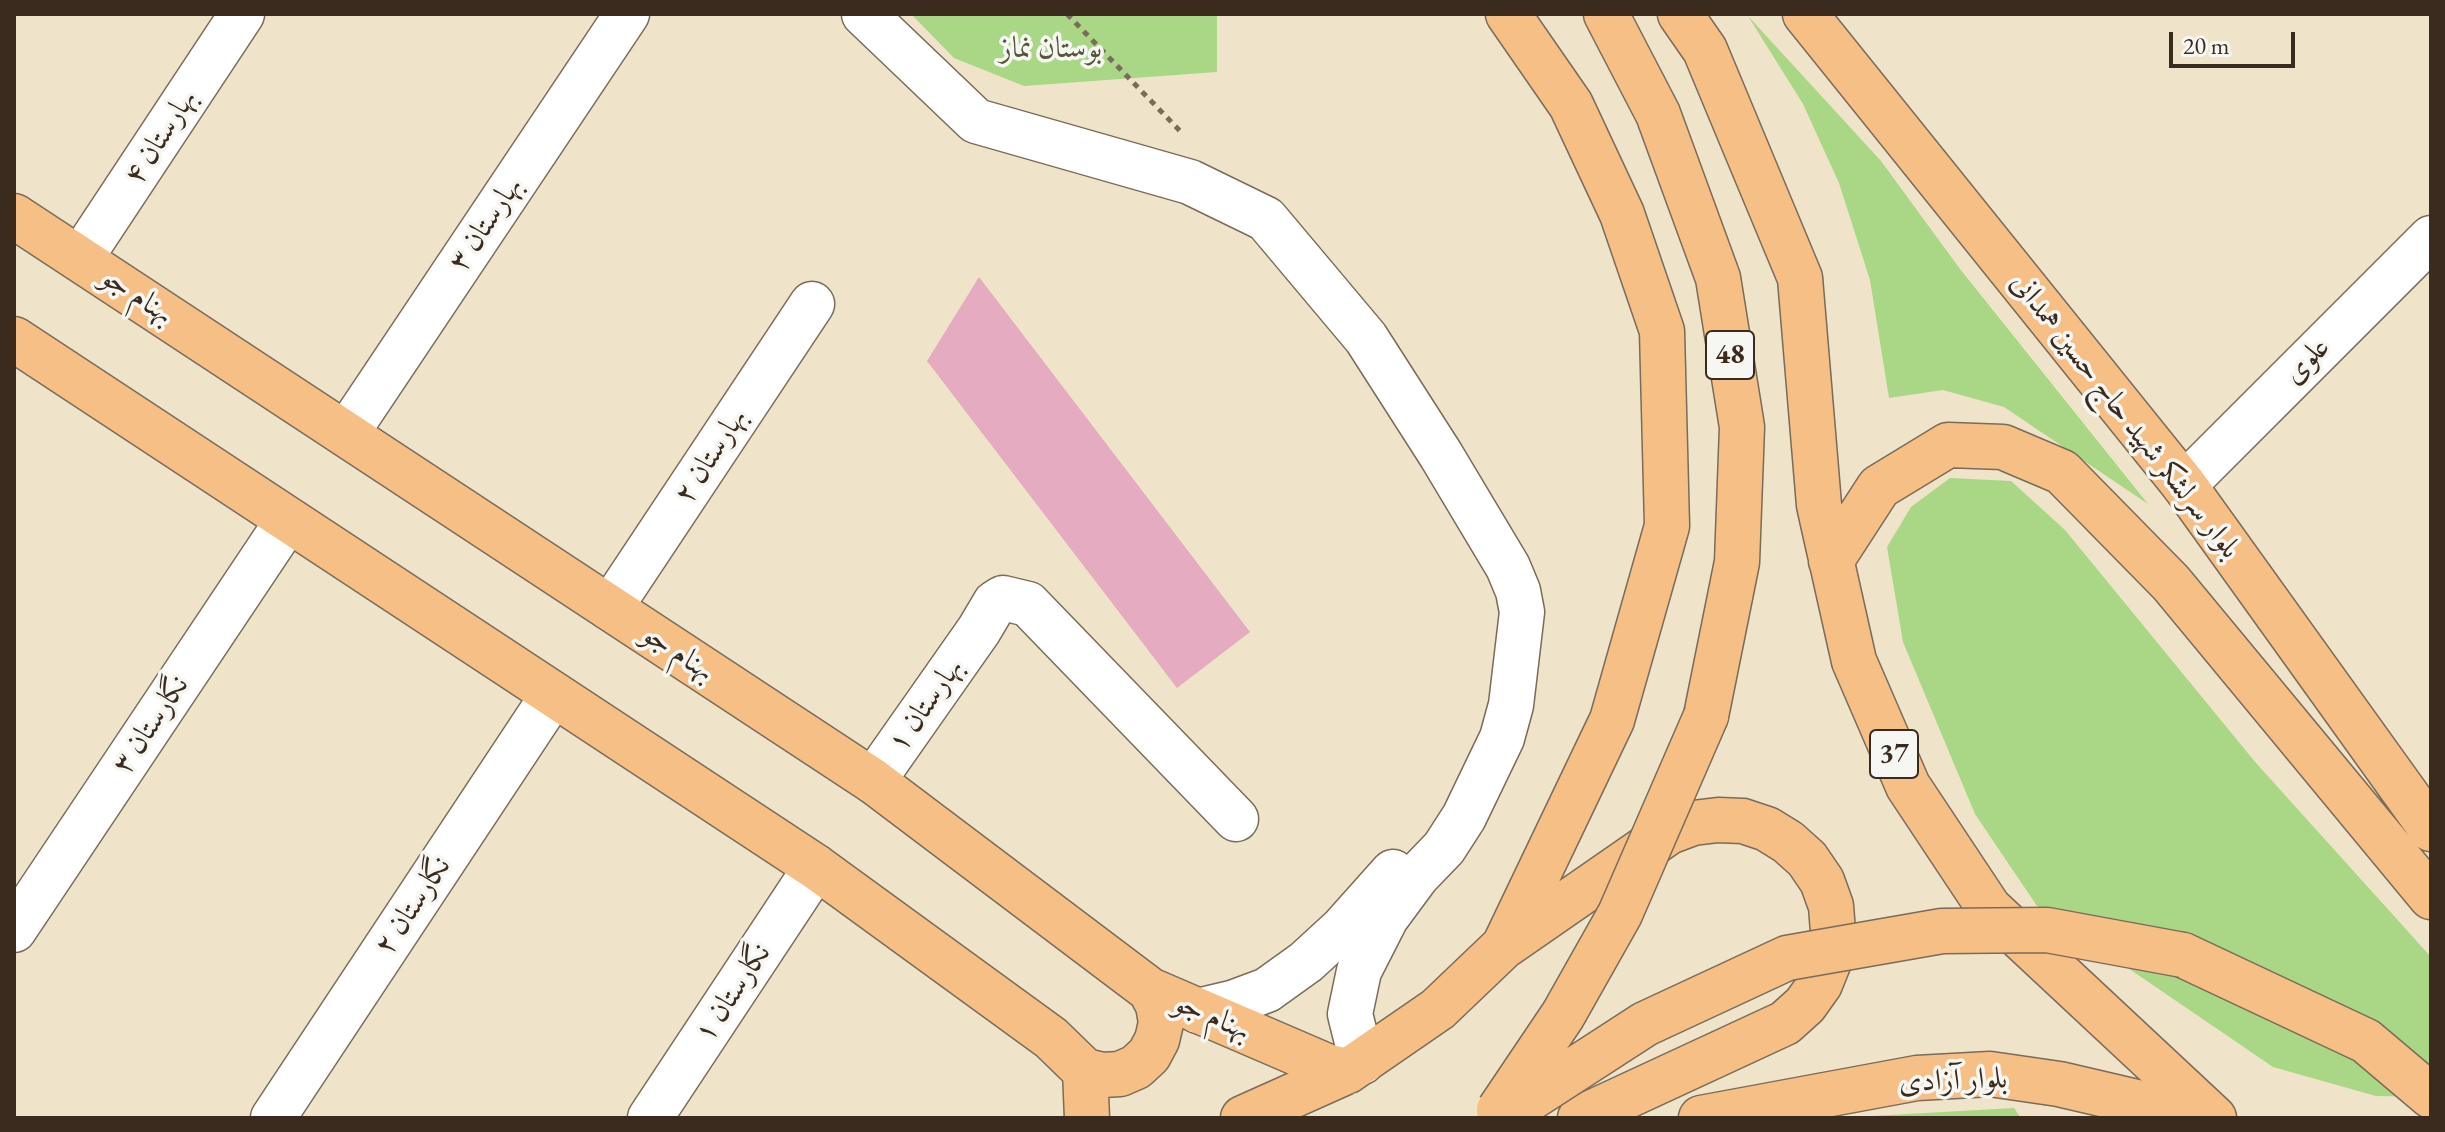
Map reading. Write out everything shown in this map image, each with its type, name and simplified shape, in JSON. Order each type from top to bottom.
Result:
[{"type":"main road","points":[[1504,946],[1612,720],[1667,526],[1662,331],[1622,214],[1571,105],[1508,14]]},
{"type":"main road","name":"48","points":[[1494,1118],[1563,1015],[1620,914],[1706,716],[1737,562],[1742,427],[1718,278],[1658,114],[1606,14]]},
{"type":"main road","name":"37","points":[[1680,14],[1705,50],[1800,278],[1819,505],[1854,661],[1908,786],[1989,908],[2214,1118]]},
{"type":"main road","name":"بلوار سرلشکر شهید حاج حسین همدانی","points":[[1805,14],[2184,485],[2431,829]]},
{"type":"main road","name":"بهنام جو","points":[[14,216],[873,781],[1150,990],[1329,1067],[1355,1066]]},
{"type":"main road","points":[[17,348],[288,520],[816,867],[1051,1038],[1085,1071],[1102,1075],[1120,1074],[1136,1067],[1149,1055],[1161,1023],[1158,1005],[1150,990]]},
{"type":"main road","points":[[1831,561],[1879,487],[1948,445],[2003,447],[2062,472],[2171,583],[2431,897]]},
{"type":"main road","points":[[1243,1118],[1355,1066],[1438,1009],[1504,946],[1669,832],[1693,823],[1743,821],[1767,829],[1788,842],[1807,859],[1822,881],[1831,906],[1833,932],[1830,959],[1820,984],[1805,1005],[1785,1023],[1580,1118]]},
{"type":"main road","points":[[1500,1118],[1645,1024],[1787,958],[1942,931],[2047,930],[2183,955],[2366,1041],[2431,1096]]},
{"type":"main road","points":[[1085,1071],[1087,1118]]},
{"type":"main road","name":"بلوار آزادی","points":[[1701,1118],[1917,1078],[1990,1074],[2059,1084],[2205,1118]]},
{"type":"street","name":"بهارستان ۴","points":[[80,259],[242,14]]},
{"type":"street","name":"بهارستان ۳","points":[[346,434],[627,14]]},
{"type":"street","points":[[864,14],[976,121],[1190,182],[1266,219],[1366,338],[1508,567],[1518,591],[1522,612],[1511,705],[1502,738],[1464,817],[1444,848],[1417,876],[1386,918],[1359,971],[1350,1014],[1355,1066]]},
{"type":"street","name":"علوی","points":[[2184,485],[2431,238]]},
{"type":"street","name":"بهارستان ۲","points":[[610,608],[812,304]]},
{"type":"street","points":[[1198,1011],[1267,990],[1306,962],[1343,928],[1430,829],[1467,765],[1490,713],[1500,654],[1497,580],[1441,455]]},
{"type":"street","name":"نگارستان ۳","points":[[14,930],[288,520]]},
{"type":"street","name":"بهارستان ۱","points":[[873,781],[995,603],[1003,598],[1028,604],[1236,819]]},
{"type":"street","name":"نگارستان ۲","points":[[273,1118],[553,695]]},
{"type":"street","name":"نگارستان ۱","points":[[650,1118],[816,867]]},
{"type":"path","points":[[1067,14],[1188,139]]},
{"type":"green space","name":"بوستان نماز","points":[[911,14],[1217,14],[1217,72],[1024,86],[954,58]]},
{"type":"green space","points":[[1748,16],[1881,161],[1960,269],[2148,504],[2004,407],[1943,390],[1889,398],[1870,280],[1839,183],[1803,104]]},
{"type":"green space","points":[[1950,478],[2011,481],[2065,530],[2256,763],[2431,957],[2431,1097],[2376,1096],[2273,1067],[2037,906],[1975,814],[1903,642],[1887,547],[1911,507]]},
{"type":"green space","points":[[2014,1108],[2021,1118],[1836,1118]]},
{"type":"building","points":[[979,277],[1250,632],[1177,688],[927,361]]}]
